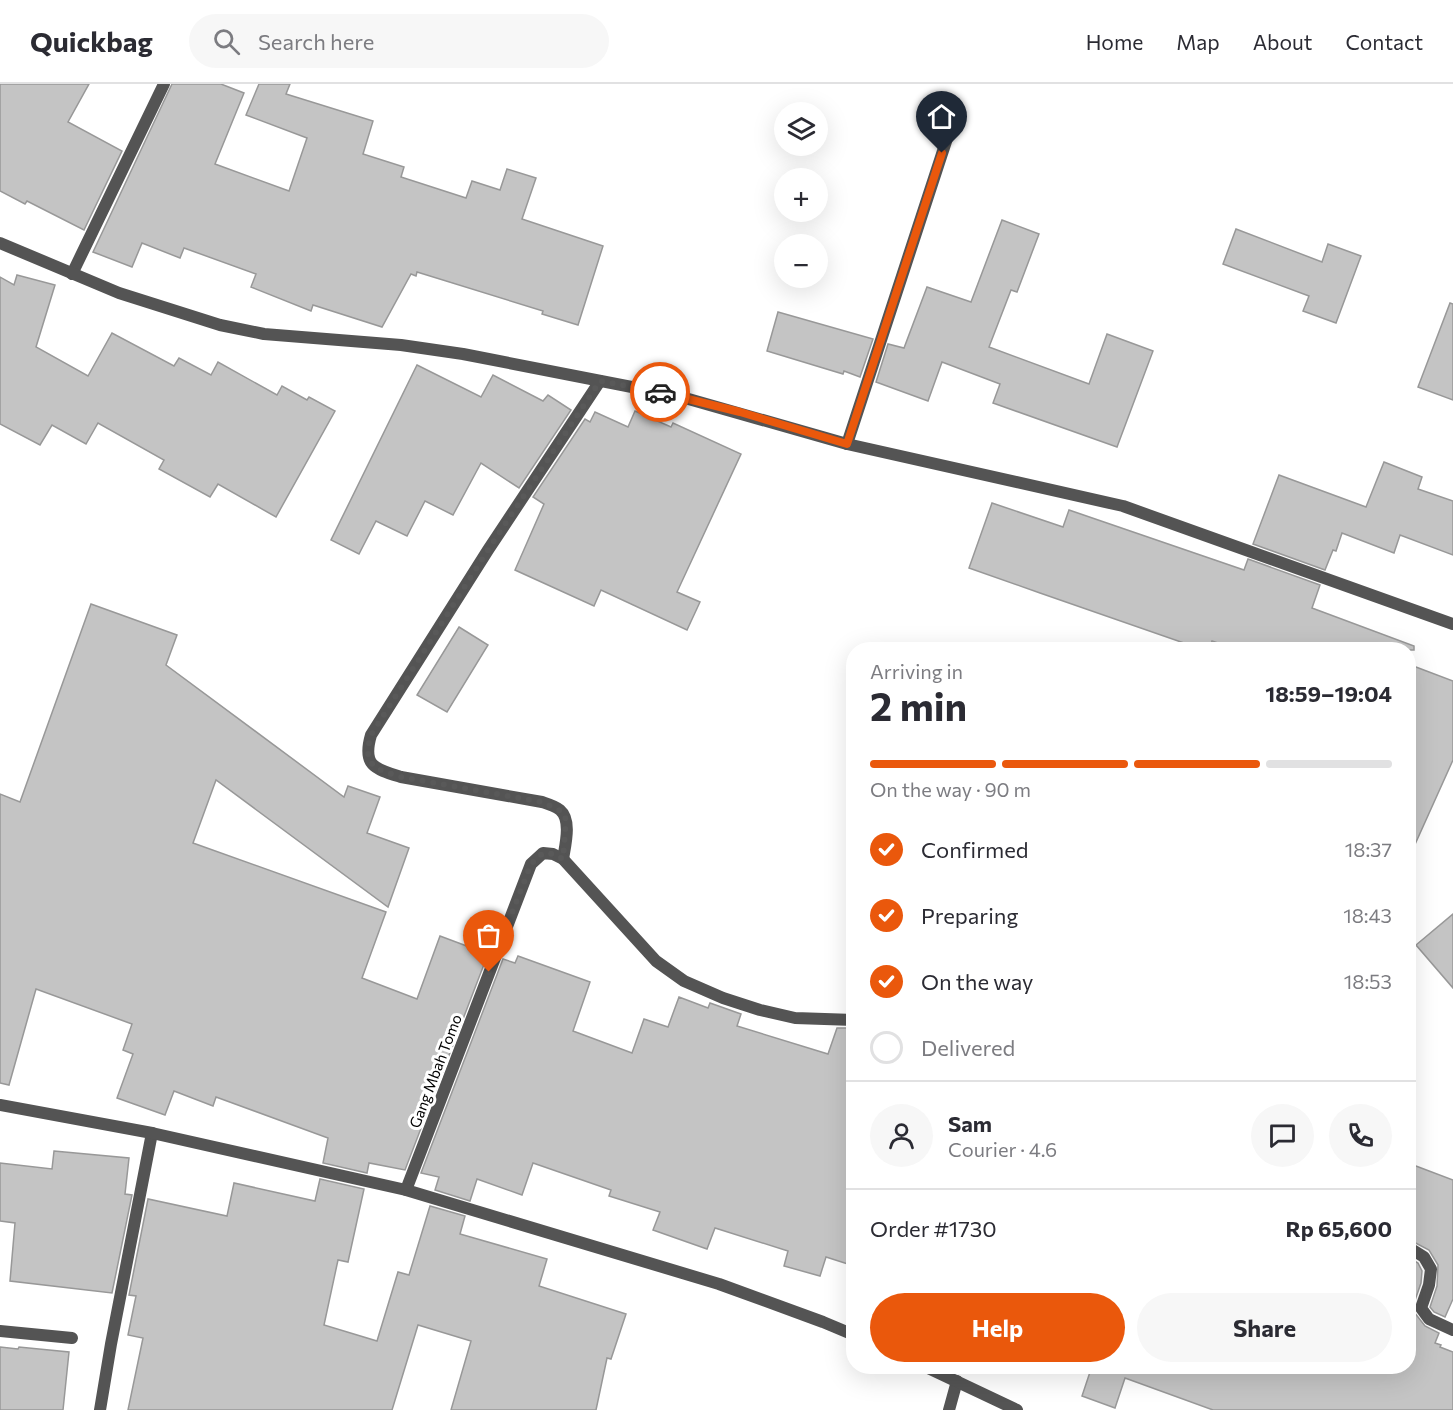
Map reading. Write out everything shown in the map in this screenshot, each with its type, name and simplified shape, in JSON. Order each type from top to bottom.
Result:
[{"type":"street","points":[[72,274],[164,84]]},
{"type":"street","points":[[847,444],[957,108]]},
{"type":"street","points":[[0,243],[72,274],[159,307],[231,327],[264,334],[401,345],[463,354],[678,396],[847,444],[1123,506],[1453,624]]},
{"type":"street","points":[[600,381],[482,560],[371,735],[369,760],[373,767],[401,777],[542,802],[563,812],[566,820],[563,859],[656,961],[684,981],[723,998],[760,1010],[795,1018],[846,1020]]},
{"type":"street","name":"Gang Mbah Tomo","points":[[406,1190],[531,864],[543,853],[553,854],[563,859]]},
{"type":"street","points":[[0,1106],[152,1133],[406,1190],[719,1284],[846,1332]]},
{"type":"street","points":[[100,1410],[152,1133]]},
{"type":"street","points":[[1416,1252],[1424,1257],[1431,1269],[1422,1308],[1429,1319],[1453,1330]]},
{"type":"street","points":[[0,1331],[72,1338]]},
{"type":"street","points":[[942,1374],[1017,1410]]},
{"type":"street","points":[[949,1410],[957,1381]]},
{"type":"building","points":[[0,84],[89,84],[68,122],[122,151],[84,230],[27,201],[25,204],[0,191]]},
{"type":"building","points":[[172,84],[221,84],[244,93],[215,164],[289,191],[307,138],[246,115],[259,84],[290,84],[286,94],[373,121],[363,154],[404,167],[401,177],[466,198],[472,181],[500,190],[507,169],[536,178],[522,219],[603,246],[578,325],[542,314],[543,311],[417,272],[416,276],[411,274],[382,327],[313,305],[311,311],[251,287],[256,274],[184,248],[180,258],[142,243],[132,267],[93,252]]},
{"type":"building","points":[[1002,220],[1039,234],[1017,292],[1011,290],[989,347],[1089,384],[1107,334],[1153,351],[1117,447],[993,403],[1000,384],[942,362],[928,401],[876,382],[888,344],[904,348],[927,287],[971,302]]},
{"type":"building","points":[[1236,229],[1322,262],[1328,244],[1361,256],[1336,323],[1303,311],[1309,296],[1223,264]]},
{"type":"building","points":[[17,275],[55,285],[36,347],[88,376],[112,333],[174,366],[179,358],[211,375],[218,362],[277,395],[282,386],[307,400],[309,397],[335,411],[276,517],[218,484],[210,497],[159,469],[164,460],[98,423],[86,444],[52,425],[40,445],[0,424],[0,277],[14,285]]},
{"type":"building","points":[[1450,303],[1453,304],[1453,400],[1418,387]]},
{"type":"building","points":[[778,312],[873,339],[860,377],[767,351]]},
{"type":"building","points":[[417,365],[481,397],[493,375],[543,401],[548,395],[571,410],[519,488],[481,463],[453,515],[425,501],[407,536],[376,521],[359,554],[331,540]]},
{"type":"building","points":[[635,411],[671,427],[673,423],[741,454],[677,592],[700,602],[687,630],[601,590],[594,606],[515,570],[544,504],[533,497],[585,419],[590,422],[595,412],[628,427]]},
{"type":"building","points":[[1384,462],[1422,477],[1418,489],[1453,501],[1453,555],[1400,535],[1394,553],[1342,533],[1336,551],[1333,550],[1325,570],[1253,544],[1279,475],[1366,507]]},
{"type":"building","points":[[992,503],[1063,527],[1069,510],[1244,570],[1248,559],[1320,585],[1312,608],[1403,642],[1181,642],[969,568]]},
{"type":"building","points":[[91,604],[177,635],[166,665],[344,797],[348,786],[380,797],[367,833],[409,848],[388,907],[216,780],[193,843],[386,912],[362,978],[417,999],[440,936],[488,954],[405,1170],[369,1163],[367,1173],[323,1163],[328,1138],[216,1097],[213,1106],[174,1091],[165,1115],[117,1098],[133,1054],[123,1050],[132,1024],[36,989],[9,1085],[0,1083],[0,794],[20,802]]},
{"type":"building","points":[[459,627],[488,645],[447,712],[417,695]]},
{"type":"building","points":[[1416,667],[1453,681],[1453,760],[1416,842]]},
{"type":"building","points":[[1453,914],[1453,988],[1416,945]]},
{"type":"building","points":[[518,956],[590,982],[573,1031],[632,1053],[644,1019],[668,1027],[679,997],[708,1008],[710,1003],[741,1014],[737,1026],[828,1054],[837,1028],[846,1028],[846,1263],[826,1257],[820,1276],[784,1266],[788,1251],[715,1228],[707,1249],[653,1230],[660,1212],[609,1196],[611,1190],[533,1163],[522,1195],[477,1179],[470,1201],[435,1190],[439,1177],[421,1173],[503,959],[515,963]]},
{"type":"building","points":[[54,1151],[129,1158],[125,1194],[132,1195],[112,1293],[10,1281],[15,1223],[0,1221],[0,1163],[52,1169]]},
{"type":"building","points":[[1416,1166],[1453,1180],[1453,1299],[1445,1317],[1434,1312],[1430,1307],[1437,1286],[1438,1265],[1429,1250],[1416,1243]]},
{"type":"building","points":[[320,1179],[364,1189],[348,1262],[338,1260],[324,1325],[377,1341],[398,1272],[409,1275],[430,1206],[465,1216],[460,1234],[547,1259],[539,1286],[626,1314],[611,1359],[607,1358],[596,1410],[451,1410],[471,1341],[418,1325],[392,1410],[128,1410],[143,1338],[128,1335],[136,1296],[129,1295],[148,1199],[227,1216],[234,1183],[315,1201]]},
{"type":"building","points":[[1416,1262],[1422,1271],[1416,1297]]},
{"type":"building","points":[[1416,1315],[1425,1326],[1439,1333],[1435,1343],[1453,1352],[1453,1410],[1213,1410],[1125,1378],[1115,1408],[1082,1396],[1089,1374],[1416,1374]]},
{"type":"building","points":[[0,1347],[69,1352],[63,1410],[0,1410]]},
{"type":"way so far","points":[[489,972],[531,864],[538,855],[543,853],[553,854],[563,859],[566,820],[563,812],[542,802],[401,777],[381,771],[373,767],[369,760],[371,735],[488,550],[600,381],[660,392]]},
{"type":"route","points":[[660,392],[740,412],[847,444],[942,153]]}]
